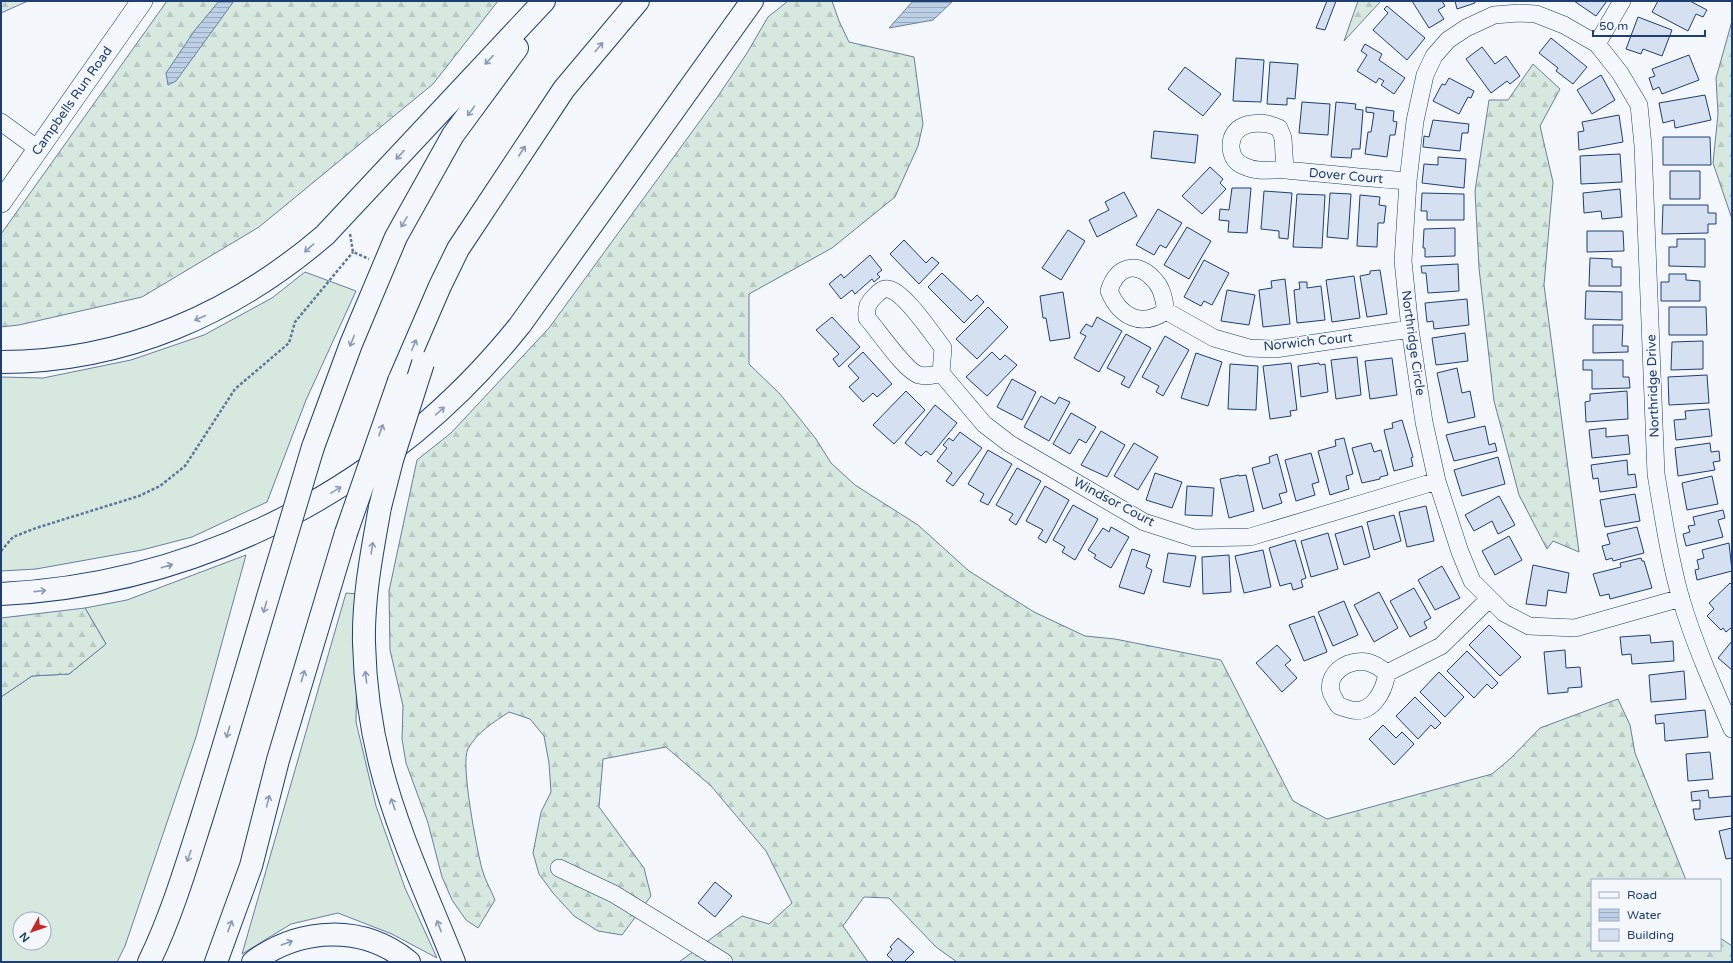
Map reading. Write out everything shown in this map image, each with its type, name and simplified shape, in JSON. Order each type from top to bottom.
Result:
[{"type":"highway","points":[[1,362],[50,360],[116,348],[145,339],[204,316],[231,302],[282,269],[325,234],[346,214],[544,1]]},
{"type":"highway","points":[[149,962],[158,945],[194,842],[224,748],[313,447],[350,344],[396,237],[453,135],[531,28],[553,1]]},
{"type":"highway","points":[[216,962],[251,866],[278,760],[346,533],[399,381],[440,286],[458,249],[564,89],[638,1]]},
{"type":"highway","points":[[1,594],[94,584],[158,568],[204,554],[257,532],[319,500],[348,482],[404,442],[458,395],[500,350],[752,1]]},
{"type":"highway","points":[[454,962],[391,800],[374,733],[366,679],[364,634],[368,579],[380,507],[394,453],[423,363],[450,293],[501,184]]},
{"type":"highway","points":[[253,962],[276,947],[288,942],[309,936],[332,934],[382,945],[409,962]]},
{"type":"main road","name":"Campbells Run Road","points":[[1,202],[142,1]]},
{"type":"street","points":[[1597,44],[1622,1]]},
{"type":"street","name":"Northridge Circle","points":[[1597,44],[1564,24],[1536,14],[1525,7],[1494,15],[1466,28],[1448,40],[1434,56],[1425,75],[1415,121],[1408,181],[1403,261],[1410,330],[1424,422],[1436,481],[1460,552],[1472,581],[1504,614],[1529,626],[1574,628],[1681,598]]},
{"type":"street","name":"Northridge Drive","points":[[1597,44],[1620,73],[1639,105],[1643,146],[1656,474],[1665,526],[1681,598],[1709,676],[1732,729]]},
{"type":"street","points":[[1,122],[38,149]]},
{"type":"street","name":"Dover Court","points":[[1285,170],[1408,181]]},
{"type":"street","points":[[884,289],[890,289],[904,300],[926,323],[943,348],[941,373],[931,376],[918,375],[905,364],[868,318],[866,309],[868,303],[878,293],[884,289]]},
{"type":"street","name":"Norwich Court","points":[[1166,311],[1214,338],[1249,348],[1275,349],[1410,330]]},
{"type":"street","name":"Windsor Court","points":[[941,373],[984,424],[1010,444],[1144,522],[1194,538],[1250,537],[1436,481]]},
{"type":"street","points":[[1387,673],[1441,646],[1489,599]]},
{"type":"street","points":[[559,868],[614,894],[724,962]]},
{"type":"path","points":[[346,214],[353,252]]},
{"type":"path","points":[[353,252],[384,265]]},
{"type":"path","points":[[1,551],[13,537],[30,530],[139,496],[160,486],[185,466],[235,389],[289,343],[295,322],[353,252]]},
{"type":"green space","points":[[1,1],[28,1],[1,13]]},
{"type":"green space","points":[[167,1],[498,1],[433,84],[259,227],[142,297],[19,325],[1,327],[1,234]]},
{"type":"green space","points":[[788,1],[832,1],[849,42],[914,57],[923,124],[918,146],[895,197],[832,248],[749,294],[749,364],[780,394],[816,439],[831,463],[855,485],[918,525],[969,571],[1034,612],[1085,636],[1115,639],[1221,660],[1293,801],[1327,819],[1492,774],[1511,758],[1540,728],[1618,699],[1630,725],[1635,753],[1686,879],[1591,879],[1591,951],[1721,951],[1721,939],[1732,946],[1732,962],[957,962],[936,947],[889,898],[864,897],[843,926],[868,962],[679,962],[742,916],[769,924],[792,903],[766,851],[711,786],[666,747],[603,759],[599,807],[644,868],[651,896],[622,935],[598,931],[574,916],[553,893],[539,874],[533,853],[541,812],[551,792],[549,763],[544,736],[530,719],[509,712],[486,728],[471,743],[466,757],[470,807],[480,859],[483,873],[495,900],[478,928],[466,920],[452,900],[442,877],[428,823],[406,763],[402,739],[403,706],[390,650],[389,591],[417,460],[451,433],[549,328],[716,99],[747,53],[768,17]]},
{"type":"green space","points":[[1358,1],[1381,1],[1344,41]]},
{"type":"green space","points":[[1732,21],[1732,219],[1713,163],[1718,114],[1716,78]]},
{"type":"green space","points":[[1533,64],[1560,89],[1540,126],[1553,182],[1544,285],[1579,552],[1553,541],[1547,549],[1519,495],[1494,401],[1479,268],[1475,191],[1489,100],[1508,100]]},
{"type":"green space","points":[[305,272],[356,291],[306,400],[267,502],[192,537],[142,550],[36,569],[1,571],[1,377],[43,378],[131,360],[204,335],[272,298]]},
{"type":"green space","points":[[246,555],[196,737],[125,946],[117,962],[1,962],[1,697],[32,676],[69,674],[106,644],[85,608],[127,600]]},
{"type":"green space","points":[[346,593],[358,594],[356,722],[376,806],[405,888],[437,958],[392,934],[338,913],[291,924],[242,954]]},
{"type":"green space","points":[[85,608],[106,644],[69,674],[32,676],[1,697],[1,618]]},
{"type":"water","points":[[219,1],[234,1],[176,81],[168,85],[166,73],[195,30]]},
{"type":"water","points":[[913,1],[953,1],[933,20],[889,28]]},
{"type":"building","points":[[1327,1],[1336,1],[1325,30],[1316,28]]},
{"type":"building","points":[[1412,1],[1442,1],[1445,6],[1438,10],[1444,19],[1429,28]]},
{"type":"building","points":[[1455,1],[1475,1],[1475,3],[1457,9]]},
{"type":"building","points":[[1574,1],[1607,1],[1596,16]]},
{"type":"building","points":[[1658,1],[1690,1],[1707,10],[1703,17],[1696,14],[1688,31],[1652,12]]},
{"type":"building","points":[[1387,6],[1425,38],[1407,60],[1373,30],[1388,13],[1384,9]]},
{"type":"building","points":[[1638,17],[1672,30],[1662,56],[1643,49],[1641,54],[1626,49]]},
{"type":"building","points":[[1551,38],[1587,67],[1573,84],[1556,71],[1558,68],[1539,53]]},
{"type":"building","points":[[1365,44],[1382,54],[1379,60],[1405,78],[1394,94],[1381,85],[1384,81],[1379,78],[1376,83],[1357,71],[1367,55],[1361,51]]},
{"type":"building","points":[[1482,47],[1495,64],[1506,56],[1520,76],[1510,84],[1507,81],[1491,93],[1466,59]]},
{"type":"building","points":[[1689,55],[1699,80],[1662,94],[1659,87],[1653,90],[1649,78],[1655,76],[1652,69]]},
{"type":"building","points":[[1236,58],[1264,60],[1261,102],[1233,101]]},
{"type":"building","points":[[1270,62],[1298,64],[1295,99],[1287,98],[1287,105],[1267,104]]},
{"type":"building","points":[[1185,67],[1221,94],[1203,116],[1168,89]]},
{"type":"building","points":[[1601,75],[1615,100],[1592,114],[1577,90]]},
{"type":"building","points":[[1449,78],[1474,91],[1471,98],[1468,97],[1459,114],[1433,101],[1442,84],[1445,85]]},
{"type":"building","points":[[1705,95],[1711,120],[1675,128],[1674,120],[1663,123],[1659,103]]},
{"type":"building","points":[[1302,102],[1330,104],[1328,135],[1299,133]]},
{"type":"building","points":[[1336,102],[1356,104],[1355,109],[1363,110],[1360,149],[1352,149],[1351,158],[1331,157]]},
{"type":"building","points":[[1366,107],[1394,111],[1393,121],[1397,122],[1395,135],[1390,135],[1387,157],[1365,154],[1368,132],[1371,132],[1374,113],[1366,112]]},
{"type":"building","points":[[1619,115],[1623,142],[1579,150],[1578,132],[1584,131],[1582,122]]},
{"type":"building","points":[[1433,120],[1469,124],[1468,133],[1462,133],[1460,151],[1423,147],[1424,136],[1429,137]]},
{"type":"building","points":[[1154,131],[1198,135],[1195,163],[1151,158]]},
{"type":"building","points":[[1663,137],[1710,137],[1711,165],[1663,165]]},
{"type":"building","points":[[1620,154],[1622,182],[1581,184],[1580,156]]},
{"type":"building","points":[[1438,157],[1466,159],[1464,188],[1422,183],[1424,164],[1438,165]]},
{"type":"building","points":[[1210,167],[1223,179],[1220,183],[1226,189],[1202,214],[1182,196]]},
{"type":"building","points":[[1670,171],[1700,171],[1700,199],[1670,199]]},
{"type":"building","points":[[1232,188],[1251,188],[1247,233],[1228,232],[1229,221],[1219,220],[1220,209],[1229,210]]},
{"type":"building","points":[[1620,189],[1622,217],[1602,219],[1601,211],[1584,213],[1583,193]]},
{"type":"building","points":[[1264,191],[1292,193],[1288,239],[1279,238],[1279,231],[1261,229]]},
{"type":"building","points":[[1124,192],[1137,216],[1097,237],[1089,220],[1109,210],[1105,202]]},
{"type":"building","points":[[1330,193],[1351,194],[1348,239],[1327,237]]},
{"type":"building","points":[[1422,193],[1464,194],[1464,220],[1427,220],[1427,211],[1421,211]]},
{"type":"building","points":[[1297,194],[1325,195],[1322,248],[1293,247]]},
{"type":"building","points":[[1360,195],[1380,197],[1379,205],[1386,206],[1384,223],[1378,223],[1377,247],[1357,246]]},
{"type":"building","points":[[1663,205],[1708,205],[1708,213],[1716,213],[1716,224],[1708,224],[1708,233],[1662,234]]},
{"type":"building","points":[[1158,209],[1182,223],[1166,248],[1160,245],[1154,255],[1136,245]]},
{"type":"building","points":[[1187,227],[1211,241],[1189,279],[1164,265]]},
{"type":"building","points":[[1455,228],[1455,256],[1425,257],[1425,248],[1423,248],[1424,229]]},
{"type":"building","points":[[1068,230],[1085,241],[1061,280],[1042,268]]},
{"type":"building","points":[[1587,231],[1623,231],[1624,251],[1587,252]]},
{"type":"building","points":[[1677,239],[1705,239],[1705,267],[1669,266],[1669,247],[1677,247]]},
{"type":"building","points":[[904,240],[926,263],[932,257],[939,263],[919,284],[890,254]]},
{"type":"building","points":[[870,255],[882,270],[877,274],[880,277],[874,282],[872,279],[855,294],[852,290],[841,299],[829,284],[841,274],[844,278]]},
{"type":"building","points":[[1590,258],[1612,259],[1612,267],[1621,267],[1621,286],[1589,286]]},
{"type":"building","points":[[1204,260],[1229,273],[1212,305],[1204,301],[1201,306],[1184,297]]},
{"type":"building","points":[[1458,264],[1459,291],[1428,293],[1426,273],[1422,273],[1421,266]]},
{"type":"building","points":[[1380,270],[1387,314],[1367,317],[1360,276],[1370,274],[1370,271]]},
{"type":"building","points":[[942,273],[971,301],[977,295],[984,302],[964,323],[928,287]]},
{"type":"building","points":[[1669,274],[1686,274],[1686,280],[1700,281],[1700,301],[1661,301],[1661,282],[1669,282]]},
{"type":"building","points":[[1354,276],[1360,318],[1332,322],[1326,280]]},
{"type":"building","points":[[1285,279],[1290,324],[1263,327],[1259,290],[1272,288],[1271,281]]},
{"type":"building","points":[[1299,282],[1307,282],[1307,288],[1321,286],[1325,320],[1297,323],[1294,290],[1300,289]]},
{"type":"building","points":[[1227,290],[1255,295],[1249,325],[1221,321]]},
{"type":"building","points":[[1586,291],[1622,292],[1622,320],[1585,319]]},
{"type":"building","points":[[1063,292],[1070,338],[1050,341],[1046,318],[1043,318],[1040,296]]},
{"type":"building","points":[[1467,299],[1469,325],[1434,329],[1433,321],[1427,322],[1425,303]]},
{"type":"building","points":[[988,307],[1008,327],[977,359],[956,339]]},
{"type":"building","points":[[1669,307],[1706,307],[1707,335],[1669,335]]},
{"type":"building","points":[[832,317],[860,347],[839,367],[833,359],[839,354],[816,330]]},
{"type":"building","points":[[1097,317],[1122,331],[1099,372],[1074,358],[1086,336],[1080,333],[1086,324],[1092,327]]},
{"type":"building","points":[[1593,325],[1623,325],[1622,346],[1628,346],[1628,352],[1593,353]]},
{"type":"building","points":[[1465,333],[1468,361],[1436,365],[1432,338]]},
{"type":"building","points":[[1126,334],[1151,348],[1129,388],[1121,384],[1125,377],[1107,368]]},
{"type":"building","points":[[1165,336],[1189,350],[1163,396],[1156,392],[1159,386],[1142,377]]},
{"type":"building","points":[[1703,341],[1703,369],[1671,370],[1672,342]]},
{"type":"building","points":[[863,352],[892,384],[877,397],[873,393],[863,402],[849,387],[859,378],[848,366]]},
{"type":"building","points":[[992,352],[1000,360],[1005,355],[1017,365],[987,396],[966,377]]},
{"type":"building","points":[[1196,353],[1222,362],[1208,406],[1181,398]]},
{"type":"building","points":[[1357,357],[1361,395],[1336,399],[1331,360]]},
{"type":"building","points":[[1392,358],[1397,395],[1370,399],[1365,361]]},
{"type":"building","points":[[1583,360],[1623,360],[1623,377],[1629,377],[1630,388],[1592,389],[1592,370],[1583,370]]},
{"type":"building","points":[[1291,363],[1297,410],[1290,411],[1291,416],[1270,419],[1263,366]]},
{"type":"building","points":[[1319,363],[1320,365],[1325,364],[1328,392],[1301,397],[1298,366]]},
{"type":"building","points":[[1230,364],[1258,366],[1256,410],[1228,409]]},
{"type":"building","points":[[1457,368],[1462,393],[1470,391],[1475,417],[1448,423],[1437,373]]},
{"type":"building","points":[[1707,375],[1709,403],[1669,405],[1668,377]]},
{"type":"building","points":[[1012,379],[1036,392],[1022,420],[997,407]]},
{"type":"building","points":[[906,391],[925,410],[894,444],[873,425]]},
{"type":"building","points":[[1627,391],[1628,419],[1586,422],[1585,402],[1590,401],[1590,394]]},
{"type":"building","points":[[1041,396],[1055,404],[1059,397],[1070,402],[1049,441],[1024,427]]},
{"type":"building","points":[[935,405],[957,423],[931,455],[926,451],[921,456],[905,443]]},
{"type":"building","points":[[1709,409],[1712,436],[1676,440],[1674,420],[1686,419],[1685,411]]},
{"type":"building","points":[[1071,413],[1096,427],[1086,443],[1079,439],[1070,454],[1053,444]]},
{"type":"building","points":[[1402,420],[1413,457],[1411,458],[1413,466],[1394,471],[1384,430],[1393,428],[1392,423]]},
{"type":"building","points":[[1485,426],[1489,445],[1495,443],[1497,451],[1454,461],[1446,435]]},
{"type":"building","points":[[1606,428],[1606,437],[1628,435],[1630,454],[1592,458],[1589,430]]},
{"type":"building","points":[[1101,431],[1125,445],[1107,477],[1081,465]]},
{"type":"building","points":[[960,432],[982,448],[953,486],[946,481],[952,473],[937,461],[947,448],[943,445],[949,438],[953,441]]},
{"type":"building","points":[[1344,438],[1353,474],[1346,476],[1349,489],[1330,495],[1318,451],[1336,446],[1335,440]]},
{"type":"building","points":[[1134,443],[1158,457],[1138,490],[1114,476]]},
{"type":"building","points":[[1371,443],[1374,452],[1381,450],[1388,475],[1380,477],[1380,479],[1362,483],[1352,448]]},
{"type":"building","points":[[1710,443],[1711,452],[1719,451],[1720,461],[1713,462],[1715,470],[1678,476],[1675,448]]},
{"type":"building","points":[[988,450],[1012,464],[988,505],[980,501],[984,494],[968,484]]},
{"type":"building","points":[[1311,453],[1319,482],[1312,484],[1315,495],[1296,501],[1285,460]]},
{"type":"building","points":[[1277,454],[1287,492],[1279,494],[1282,503],[1263,509],[1252,468],[1270,463],[1269,457]]},
{"type":"building","points":[[1498,457],[1505,484],[1462,496],[1454,470]]},
{"type":"building","points":[[1627,460],[1628,475],[1635,474],[1637,487],[1600,492],[1598,478],[1593,479],[1591,465]]},
{"type":"building","points":[[1017,468],[1041,481],[1016,525],[1009,520],[1013,514],[996,505]]},
{"type":"building","points":[[1155,473],[1182,482],[1172,508],[1146,500]]},
{"type":"building","points":[[1246,475],[1254,511],[1229,518],[1220,479]]},
{"type":"building","points":[[1712,476],[1718,504],[1687,510],[1682,483]]},
{"type":"building","points":[[1045,486],[1069,500],[1046,543],[1038,538],[1043,530],[1026,521]]},
{"type":"building","points":[[1187,486],[1214,488],[1212,516],[1185,515]]},
{"type":"building","points":[[1635,494],[1640,521],[1605,527],[1600,500]]},
{"type":"building","points":[[1499,496],[1515,525],[1498,534],[1492,521],[1474,531],[1465,515]]},
{"type":"building","points":[[1073,505],[1098,519],[1075,560],[1062,552],[1065,547],[1053,540]]},
{"type":"building","points":[[1426,506],[1434,541],[1407,547],[1399,512]]},
{"type":"building","points":[[1723,510],[1725,518],[1718,520],[1723,537],[1686,546],[1683,534],[1690,532],[1688,526],[1695,525],[1693,517]]},
{"type":"building","points":[[1394,515],[1401,541],[1374,550],[1367,522]]},
{"type":"building","points":[[1362,526],[1370,557],[1344,565],[1335,534]]},
{"type":"building","points":[[1111,527],[1129,537],[1111,568],[1094,558],[1096,555],[1088,550],[1103,528],[1109,532]]},
{"type":"building","points":[[1637,527],[1644,553],[1613,561],[1612,558],[1606,560],[1602,546],[1610,544],[1607,534]]},
{"type":"building","points":[[1328,533],[1338,569],[1311,577],[1301,541]]},
{"type":"building","points":[[1509,536],[1522,560],[1495,575],[1482,551]]},
{"type":"building","points":[[1295,540],[1306,578],[1301,580],[1303,587],[1293,590],[1291,583],[1280,586],[1269,548]]},
{"type":"building","points":[[1729,543],[1732,571],[1697,580],[1695,570],[1699,569],[1697,560],[1704,558],[1702,550]]},
{"type":"building","points":[[1132,549],[1150,555],[1146,567],[1152,570],[1144,594],[1119,587]]},
{"type":"building","points":[[1263,550],[1271,587],[1244,593],[1235,556]]},
{"type":"building","points":[[1168,553],[1196,556],[1190,587],[1163,582]]},
{"type":"building","points":[[1229,555],[1231,592],[1203,594],[1202,557]]},
{"type":"building","points":[[1641,558],[1642,561],[1644,561],[1652,588],[1610,599],[1609,594],[1600,596],[1593,574],[1621,567],[1620,563]]},
{"type":"building","points":[[1533,565],[1569,573],[1566,593],[1548,590],[1546,606],[1526,604]]},
{"type":"building","points":[[1442,566],[1460,598],[1435,610],[1418,580]]},
{"type":"building","points":[[1730,583],[1732,585],[1732,627],[1726,632],[1723,628],[1721,630],[1707,616],[1714,609],[1709,603]]},
{"type":"building","points":[[1414,588],[1431,618],[1424,622],[1427,628],[1410,637],[1390,601]]},
{"type":"building","points":[[1379,592],[1398,628],[1374,642],[1354,605]]},
{"type":"building","points":[[1344,601],[1358,635],[1333,646],[1318,612]]},
{"type":"building","points":[[1314,616],[1327,652],[1304,661],[1289,625]]},
{"type":"building","points":[[1489,625],[1521,657],[1500,676],[1469,645]]},
{"type":"building","points":[[1650,635],[1651,643],[1673,641],[1674,661],[1632,664],[1631,654],[1622,655],[1620,637]]},
{"type":"building","points":[[1732,641],[1732,670],[1718,658]]},
{"type":"building","points":[[1277,645],[1291,660],[1285,665],[1297,678],[1282,692],[1256,663]]},
{"type":"building","points":[[1565,650],[1566,668],[1580,667],[1582,687],[1568,688],[1568,692],[1548,694],[1544,652]]},
{"type":"building","points":[[1467,651],[1498,683],[1492,689],[1487,684],[1474,698],[1447,671]]},
{"type":"building","points":[[1684,671],[1686,699],[1651,702],[1649,675]]},
{"type":"building","points":[[1439,672],[1464,697],[1445,717],[1420,692]]},
{"type":"building","points":[[1415,697],[1441,723],[1435,729],[1431,725],[1418,739],[1396,716]]},
{"type":"building","points":[[1705,710],[1708,737],[1665,741],[1664,723],[1656,724],[1655,715]]},
{"type":"building","points":[[1383,725],[1396,738],[1402,732],[1414,744],[1394,765],[1369,739]]},
{"type":"building","points":[[1710,752],[1713,779],[1688,781],[1686,754]]},
{"type":"building","points":[[1708,790],[1709,798],[1732,796],[1732,816],[1695,820],[1693,809],[1700,809],[1700,800],[1692,801],[1691,792]]},
{"type":"building","points":[[1732,828],[1732,858],[1726,859],[1719,831]]},
{"type":"building","points":[[715,882],[732,896],[715,917],[698,903]]},
{"type":"building","points":[[898,938],[914,952],[904,962],[894,962],[887,955],[892,949],[890,947]]}]
